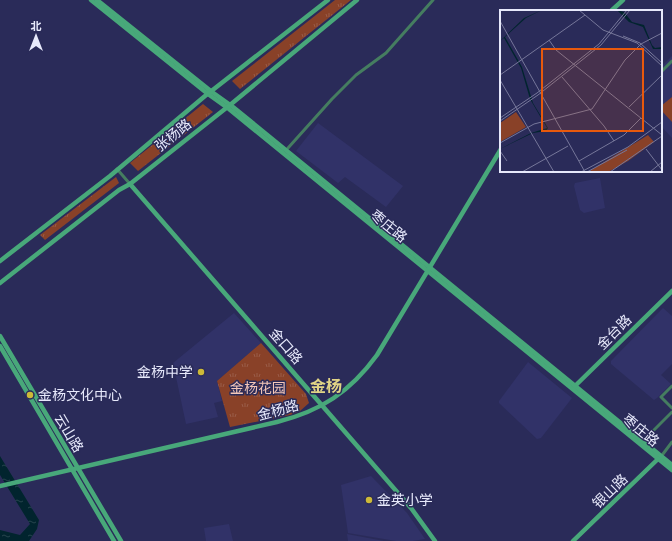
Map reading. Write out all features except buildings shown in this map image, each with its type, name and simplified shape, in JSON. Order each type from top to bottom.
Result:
[{"type":"street","name":"枣庄路","points":[[91,0],[228,106],[672,465]]},
{"type":"street","name":"枣庄路","points":[[97,0],[210,93]]},
{"type":"street","name":"张杨路","points":[[0,261],[110,176],[210,93],[328,0]]},
{"type":"street","name":"张杨路","points":[[0,282],[119,190],[130,184],[357,0]]},
{"type":"street","points":[[288,148],[351,80],[386,53],[433,0]]},
{"type":"street","points":[[612,10],[623,0]]},
{"type":"street","points":[[662,71],[672,61]]},
{"type":"street","name":"金杨路","points":[[1,486],[277,422],[309,412],[323,405],[344,391],[366,370],[377,355],[500,151]]},
{"type":"street","name":"金口路","points":[[117,169],[323,405],[411,508],[435,541]]},
{"type":"street","name":"金台路","points":[[574,387],[672,291]]},
{"type":"street","name":"云山路","points":[[0,336],[114,541]]},
{"type":"street","name":"云山路","points":[[0,346],[120,541]]},
{"type":"street","points":[[672,386],[661,397],[672,408]]},
{"type":"street","points":[[653,431],[672,412]]},
{"type":"street","points":[[661,456],[672,442]]},
{"type":"street","name":"枣庄路","points":[[661,456],[672,470]]},
{"type":"street","name":"银山路","points":[[573,541],[661,456]]},
{"type":"shaded area","points":[[672,56],[672,138],[662,127],[662,66]]},
{"type":"shaded area","points":[[318,123],[403,186],[386,207],[345,177],[338,183],[296,151]]},
{"type":"shaded area","points":[[600,178],[605,208],[584,213],[580,210],[574,186],[575,183]]},
{"type":"shaded area","points":[[663,308],[672,316],[672,364],[661,375],[671,384],[654,400],[611,364],[611,361]]},
{"type":"shaded area","name":"金杨中学","points":[[234,313],[261,343],[217,381],[222,401],[214,403],[218,417],[186,424],[173,363]]},
{"type":"shaded area","points":[[528,362],[572,398],[541,438],[537,439],[499,403]]},
{"type":"shaded area","name":"金英小学","points":[[371,476],[407,513],[425,539],[396,541],[348,533],[341,485]]},
{"type":"shaded area","points":[[229,524],[233,541],[206,541],[204,528]]},
{"type":"shaded area","points":[[347,534],[384,541],[348,541]]},
{"type":"green space","points":[[335,0],[351,0],[240,89],[232,81]]},
{"type":"green space","points":[[672,97],[672,122],[662,111],[662,105]]},
{"type":"green space","points":[[203,104],[213,112],[138,171],[130,163]]},
{"type":"green space","points":[[116,177],[119,183],[45,240],[40,235]]},
{"type":"green space","name":"金杨花园","points":[[261,343],[306,394],[309,403],[300,411],[290,415],[230,427],[217,381]]},
{"type":"water","points":[[0,456],[39,520],[37,529],[29,541],[0,541],[0,530],[20,535],[30,524],[0,475]]},
{"type":"place","name":"金杨中学","points":[[201,372]]},
{"type":"place","name":"金杨文化中心","points":[[30,395]]},
{"type":"place","name":"金英小学","points":[[369,500]]},
{"type":"district","name":"金杨","points":[[326,386]]}]
